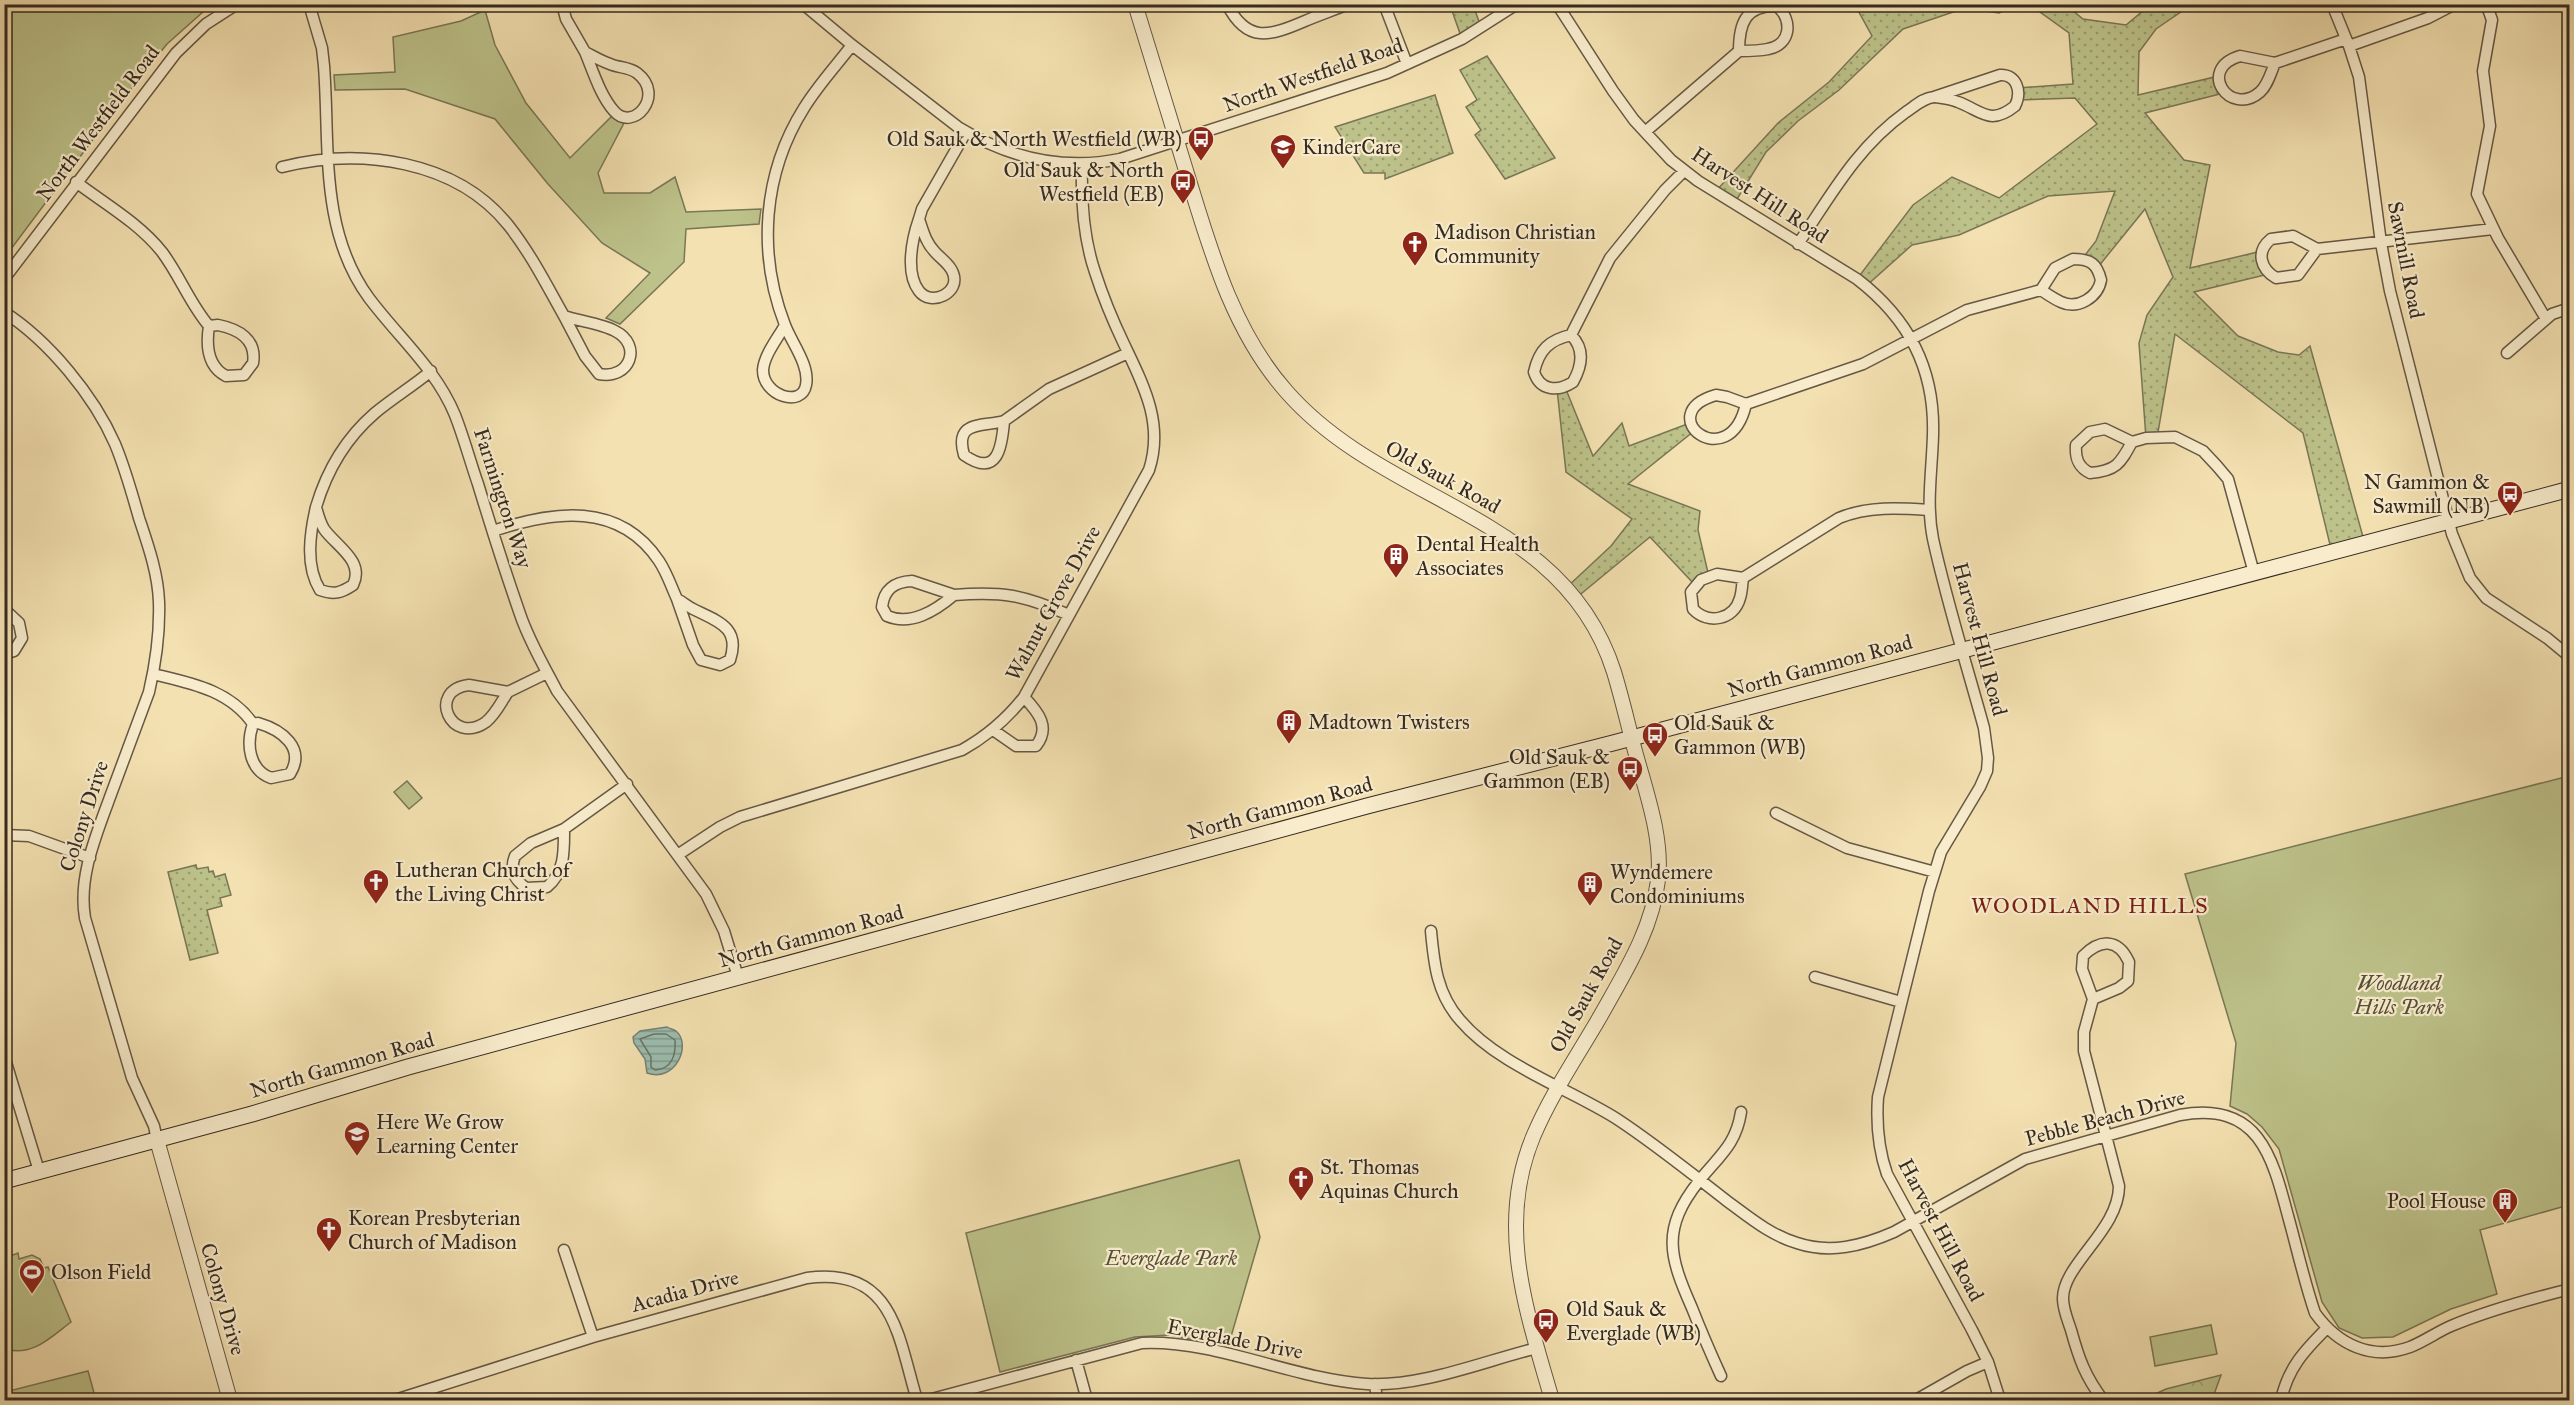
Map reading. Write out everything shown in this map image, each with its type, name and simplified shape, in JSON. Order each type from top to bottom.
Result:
[{"type":"main road","name":"North Gammon Road","points":[[4,1181],[157,1140],[408,1067],[1367,806],[2570,489]]},
{"type":"street","name":"North Westfield Road","points":[[4,279],[176,53],[206,24],[237,4]]},
{"type":"street","name":"Farmington Way","points":[[309,4],[322,48],[324,66],[332,212],[347,259],[369,298],[431,371],[456,417],[520,614],[547,673],[558,692],[679,854],[706,894],[717,914],[738,977]]},
{"type":"street","points":[[562,4],[567,19],[614,111],[626,117],[641,113],[646,107],[649,96],[647,87],[638,74],[631,69],[606,63],[585,52]]},
{"type":"street","name":"North Westfield Road","points":[[803,4],[852,45],[966,132],[1019,156],[1048,162],[1082,164],[1120,159],[1368,81],[1462,39],[1517,4]]},
{"type":"street","name":"Old Sauk Road","points":[[1135,4],[1166,126],[1177,141],[1229,298],[1248,337],[1274,378],[1307,414],[1344,444],[1515,543],[1557,576],[1576,598],[1598,632],[1614,671],[1650,808],[1659,875],[1649,922],[1626,970],[1538,1128],[1524,1162],[1518,1189],[1516,1217],[1518,1272],[1552,1401]]},
{"type":"street","points":[[1227,4],[1238,23],[1262,35],[1287,29],[1348,4]]},
{"type":"street","points":[[1384,4],[1407,64]]},
{"type":"street","name":"Harvest Hill Road","points":[[1557,4],[1613,91],[1645,132],[1684,171],[1857,279],[1874,292],[1900,320],[1924,366],[1932,397],[1933,436],[1929,510],[1933,539],[1984,728],[1989,759],[1983,782],[1949,836],[1935,872],[1878,1097],[1876,1125],[1879,1151],[1887,1174],[1988,1362],[2000,1401]]},
{"type":"street","name":"Sawmill Road","points":[[2332,4],[2359,77],[2381,243],[2406,356],[2448,521],[2470,578],[2486,598],[2547,638],[2570,657]]},
{"type":"street","points":[[2275,63],[2262,91],[2250,97],[2237,99],[2228,97],[2220,86],[2219,76],[2223,66],[2231,59],[2247,56],[2275,63],[2428,18],[2455,4]]},
{"type":"street","points":[[2482,4],[2488,9],[2492,20],[2483,71],[2490,126],[2477,194],[2493,229],[2546,319]]},
{"type":"street","points":[[1645,132],[1739,51],[1769,49],[1782,42],[1789,29],[1789,23],[1782,10],[1777,6],[1762,7],[1748,15],[1739,33],[1739,51]]},
{"type":"street","points":[[785,324],[765,362],[763,372],[766,385],[774,393],[784,397],[803,392],[806,385],[803,364],[785,324],[769,266],[767,235],[771,189],[787,140],[804,109],[852,45]]},
{"type":"street","points":[[1798,244],[1835,185],[1867,144],[1922,101],[1934,97],[2007,75],[2013,78],[2019,92],[2015,106],[1998,116],[1990,117],[1957,101],[1934,97]]},
{"type":"street","points":[[919,219],[927,242],[954,274],[954,284],[945,296],[933,298],[924,296],[915,285],[911,251],[919,219],[922,209],[966,132]]},
{"type":"street","points":[[282,167],[328,159],[406,163],[434,172],[481,199],[508,225],[534,262],[585,356],[599,374],[609,376],[624,369],[630,360],[631,351],[622,336],[615,330],[564,316]]},
{"type":"street","name":"Walnut Grove Drive","points":[[679,854],[720,827],[740,817],[962,750],[993,730],[1010,715],[1024,697],[1149,470],[1153,458],[1155,439],[1151,406],[1094,269],[1083,216],[1082,164]]},
{"type":"street","points":[[1571,335],[1582,357],[1573,382],[1557,389],[1542,385],[1537,381],[1534,372],[1543,349],[1548,343],[1571,335],[1610,258],[1643,216],[1684,171]]},
{"type":"street","points":[[76,182],[148,237],[176,272],[200,315],[209,326],[209,354],[213,364],[226,376],[244,375],[249,370],[254,357],[247,337],[231,327],[209,326]]},
{"type":"street","points":[[2318,249],[2306,267],[2292,278],[2276,278],[2264,269],[2261,261],[2266,243],[2277,237],[2293,236],[2318,249],[2493,229]]},
{"type":"street","points":[[1746,404],[1737,426],[1732,433],[1723,437],[1712,439],[1701,437],[1690,423],[1691,411],[1705,399],[1716,395],[1746,404],[1853,368],[1966,310],[2041,290],[2055,268],[2073,259],[2090,260],[2098,267],[2101,280],[2094,295],[2086,301],[2072,304],[2062,303],[2041,290]]},
{"type":"street","points":[[2507,353],[2552,314],[2570,308]]},
{"type":"street","name":"Colony Drive","points":[[4,312],[45,346],[80,386],[114,441],[155,573],[159,627],[153,674],[149,692],[99,826],[84,877],[85,918],[132,1078],[154,1126],[230,1401]]},
{"type":"street","points":[[1004,421],[1000,452],[994,459],[983,462],[971,460],[964,455],[961,440],[965,432],[978,424],[1004,421],[1049,389],[1128,353]]},
{"type":"street","points":[[316,507],[321,524],[332,539],[347,552],[355,570],[353,585],[337,593],[330,594],[320,590],[314,575],[311,538],[316,507],[330,469],[352,436],[375,413],[431,371]]},
{"type":"street","points":[[2132,442],[2118,465],[2104,472],[2090,473],[2082,469],[2075,456],[2076,444],[2090,432],[2105,429],[2132,442],[2146,438],[2175,437],[2203,451],[2228,479],[2254,573]]},
{"type":"street","points":[[1743,578],[1740,599],[1731,613],[1713,619],[1705,618],[1693,609],[1691,592],[1701,580],[1717,574],[1743,578],[1851,513],[1886,508],[1929,510]]},
{"type":"street","points":[[493,531],[545,516],[560,515],[594,517],[616,523],[652,551],[666,573],[693,645],[701,660],[720,665],[730,660],[733,650],[732,639],[726,626],[677,599]]},
{"type":"street","points":[[954,595],[943,604],[915,619],[903,621],[887,616],[882,607],[887,591],[902,582],[912,581],[954,595],[997,593],[1019,595],[1069,615]]},
{"type":"street","points":[[4,609],[19,623],[22,638],[14,651],[4,654]]},
{"type":"street","points":[[508,692],[469,686],[456,688],[446,703],[447,716],[457,726],[478,726],[490,718],[508,692],[547,673]]},
{"type":"street","points":[[153,674],[212,690],[243,712],[253,724],[270,727],[287,738],[296,759],[290,774],[271,778],[257,770],[250,753],[250,734],[253,724]]},
{"type":"street","points":[[993,730],[1016,746],[1036,746],[1044,730],[1036,710],[1024,697]]},
{"type":"street","points":[[564,829],[563,864],[552,883],[547,887],[530,889],[518,882],[513,872],[514,856],[531,843],[564,829],[627,784]]},
{"type":"street","points":[[1776,813],[1836,844],[1935,872]]},
{"type":"street","points":[[4,835],[29,836],[90,858]]},
{"type":"street","name":"Pebble Beach Drive","points":[[1431,931],[1437,980],[1443,995],[1461,1022],[1480,1040],[1502,1055],[1617,1119],[1766,1229],[1799,1244],[1821,1248],[1865,1244],[1911,1222],[2025,1159],[2105,1135],[2194,1113],[2221,1115],[2235,1120],[2251,1131],[2264,1146],[2271,1157],[2315,1313],[2327,1328],[2346,1344],[2366,1351],[2398,1350],[2412,1346],[2451,1326],[2521,1302],[2570,1289]]},
{"type":"street","points":[[2093,999],[2119,988],[2128,981],[2129,962],[2119,946],[2100,944],[2083,956],[2082,969],[2093,999],[2084,1032],[2084,1051],[2119,1186],[2117,1205],[2069,1279],[2063,1300],[2079,1362],[2087,1379],[2103,1401]]},
{"type":"street","points":[[1815,977],[1901,1002]]},
{"type":"street","points":[[4,1056],[39,1172]]},
{"type":"street","points":[[1721,1376],[1680,1281],[1672,1256],[1674,1225],[1689,1195],[1738,1132],[1741,1112]]},
{"type":"street","points":[[564,1250],[593,1337]]},
{"type":"street","name":"Acadia Drive","points":[[395,1401],[593,1337],[807,1278],[823,1276],[840,1277],[870,1291],[884,1304],[891,1315],[917,1401]]},
{"type":"street","points":[[2281,1401],[2286,1379],[2292,1368],[2327,1328]]},
{"type":"street","name":"Everglade Drive","points":[[928,1401],[1142,1343],[1174,1343],[1331,1378],[1375,1384],[1401,1383],[1426,1378],[1537,1348]]},
{"type":"street","points":[[1076,1360],[1087,1401]]},
{"type":"street","points":[[1916,1401],[1967,1371],[1988,1362]]},
{"type":"street","points":[[1375,1384],[1377,1401]]},
{"type":"green space","points":[[5,4],[202,4],[204,11],[167,44],[133,86],[5,257]]},
{"type":"green space","points":[[1450,5],[1473,5],[1481,27],[1462,39]]},
{"type":"green space","points":[[1855,5],[2015,5],[1999,13],[1965,8],[1903,29],[1839,90],[1798,121],[1766,152],[1734,204],[1715,192],[1778,123],[1829,82],[1872,36]]},
{"type":"green space","points":[[2030,5],[2066,5],[2083,19],[2126,25],[2150,5],[2191,5],[2156,29],[2139,52],[2138,95],[2219,76],[2224,93],[2145,113],[2184,160],[2210,165],[2190,268],[2262,251],[2269,274],[2194,292],[2238,336],[2278,352],[2299,355],[2310,346],[2365,544],[2332,553],[2303,433],[2175,334],[2157,438],[2146,438],[2139,343],[2147,315],[2173,277],[2145,209],[2098,267],[2082,259],[2096,241],[2115,191],[2048,196],[1959,235],[1912,245],[1866,286],[1857,279],[1913,205],[1952,177],[1999,198],[2097,124],[2075,98],[2018,100],[2018,88],[2073,84],[2069,33]]},
{"type":"green space","points":[[485,10],[495,45],[526,103],[570,158],[612,116],[624,123],[598,173],[604,193],[650,193],[675,177],[686,212],[761,209],[759,224],[686,229],[684,262],[620,324],[606,318],[650,273],[602,243],[548,184],[495,119],[405,89],[335,90],[334,75],[395,72],[393,37],[461,21]]},
{"type":"green space","points":[[1487,56],[1555,158],[1505,179],[1475,135],[1481,130],[1466,107],[1477,100],[1460,70]]},
{"type":"green space","points":[[1435,95],[1453,153],[1385,179],[1385,173],[1364,173],[1335,127]]},
{"type":"green space","points":[[1565,387],[1593,456],[1622,423],[1629,446],[1690,423],[1694,431],[1628,484],[1700,511],[1698,530],[1709,577],[1695,585],[1650,537],[1576,598],[1567,587],[1611,546],[1632,519],[1566,472],[1557,389]]},
{"type":"green space","name":"Woodland Hills Park","points":[[2569,776],[2569,1205],[2480,1230],[2497,1294],[2451,1309],[2393,1337],[2362,1338],[2339,1328],[2322,1302],[2279,1149],[2262,1127],[2247,1114],[2230,1106],[2236,1043],[2185,874]]},
{"type":"green space","points":[[407,781],[422,798],[409,809],[394,792]]},
{"type":"green space","points":[[196,865],[197,869],[208,867],[209,872],[213,871],[215,877],[225,874],[231,895],[220,898],[222,906],[207,910],[218,953],[190,960],[168,872]]},
{"type":"green space","name":"Everglade Park","points":[[1239,1160],[1260,1237],[1228,1347],[1170,1335],[1135,1337],[1000,1372],[966,1233]]},
{"type":"green space","name":"Olson Field","points":[[18,1253],[19,1259],[32,1255],[40,1259],[44,1268],[48,1267],[71,1322],[48,1340],[32,1348],[15,1351],[5,1349],[5,1258]]},
{"type":"green space","points":[[2211,1325],[2217,1354],[2155,1366],[2150,1337]]},
{"type":"green space","points":[[88,1371],[96,1400],[5,1400],[5,1392]]},
{"type":"green space","points":[[2221,1375],[2212,1400],[2142,1400],[2166,1389]]},
{"type":"water","points":[[667,1027],[676,1031],[681,1037],[682,1053],[673,1068],[666,1072],[657,1075],[647,1073],[645,1059],[634,1043],[633,1037],[640,1031]]},
{"type":"place","name":"Old Sauk & North Westfield (WB)","points":[[1201,162]]},
{"type":"place","name":"KinderCare","points":[[1283,170]]},
{"type":"place","name":"Old Sauk & North Westfield (EB)","points":[[1183,205]]},
{"type":"place","name":"Madison Christian Community","points":[[1415,267]]},
{"type":"place","name":"N Gammon & Sawmill (NB)","points":[[2510,517]]},
{"type":"place","name":"Dental Health Associates","points":[[1396,579]]},
{"type":"place","name":"Madtown Twisters","points":[[1289,745]]},
{"type":"place","name":"Old Sauk & Gammon (WB)","points":[[1655,758]]},
{"type":"place","name":"Old Sauk & Gammon (EB)","points":[[1630,792]]},
{"type":"place","name":"Lutheran Church of the Living Christ","points":[[376,905]]},
{"type":"place","name":"Wyndemere Condominiums","points":[[1590,907]]},
{"type":"place","name":"Here We Grow Learning Center","points":[[357,1157]]},
{"type":"place","name":"St. Thomas Aquinas Church","points":[[1301,1202]]},
{"type":"place","name":"Pool House","points":[[2505,1224]]},
{"type":"place","name":"Korean Presbyterian Church of Madison","points":[[329,1253]]},
{"type":"place","name":"Olson Field","points":[[32,1295]]},
{"type":"place","name":"Old Sauk & Everglade (WB)","points":[[1546,1344]]},
{"type":"district","name":"WOODLAND HILLS","points":[[2090,905]]}]
